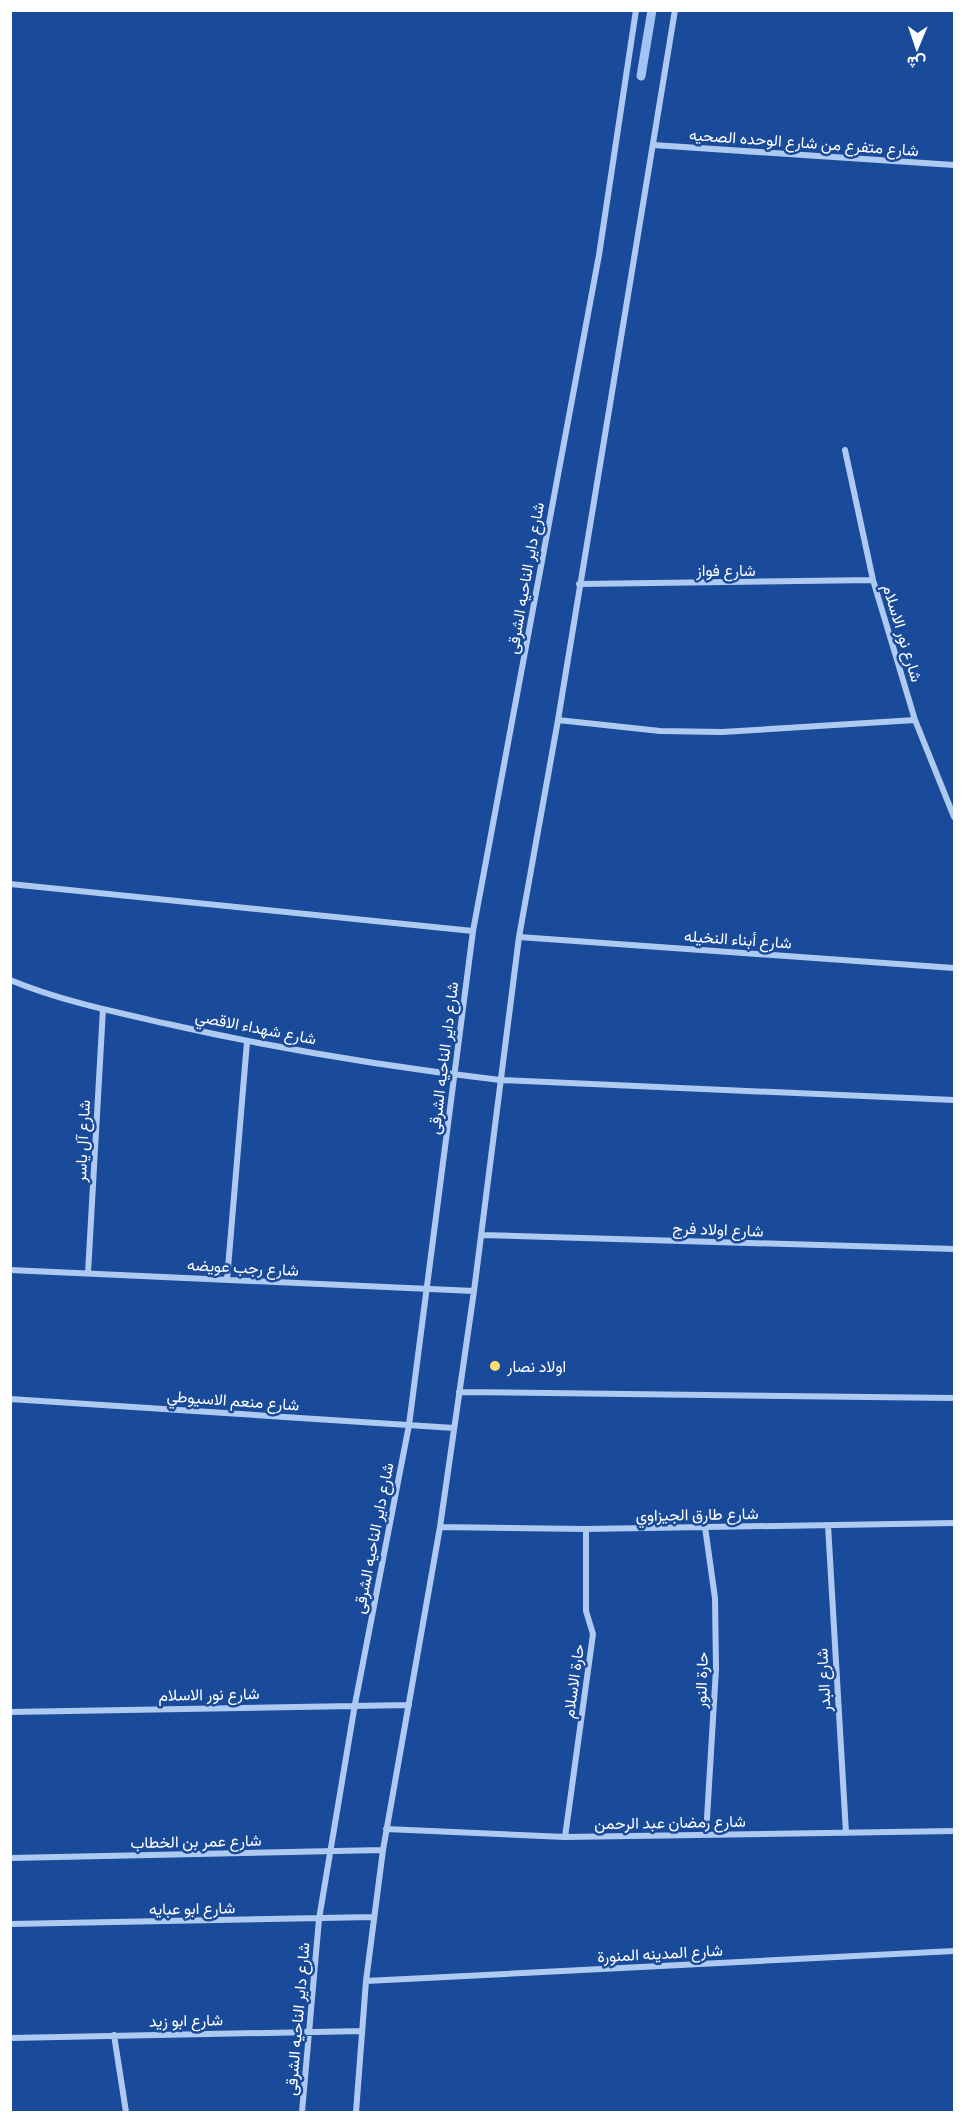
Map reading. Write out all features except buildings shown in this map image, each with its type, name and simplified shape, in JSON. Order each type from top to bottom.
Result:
[{"type":"street","name":"شارع داير الناحيه الشرقى","points":[[302,2112],[307,2031],[319,1919],[355,1704],[409,1425],[473,932],[598,255],[636,10]]},
{"type":"street","points":[[356,2112],[366,1981],[383,1850],[440,1527],[474,1291],[519,937],[558,720],[675,10]]},
{"type":"street","name":"شارع متفرع من شارع الوحده الصحيه","points":[[652,145],[954,165]]},
{"type":"street","name":"شارع نور الاسلام","points":[[845,450],[873,580],[915,720],[954,812]]},
{"type":"street","name":"شارع فواز","points":[[579,584],[873,580]]},
{"type":"street","points":[[558,720],[660,730],[722,732],[915,720]]},
{"type":"street","points":[[10,884],[473,932]]},
{"type":"street","name":"شارع أبناء النخيله","points":[[519,937],[954,968]]},
{"type":"street","name":"شارع شهداء الاقصي","points":[[10,980],[103,1009],[247,1042],[500,1080],[954,1100]]},
{"type":"street","name":"شارع آل ياسر","points":[[88,1273],[103,1009]]},
{"type":"street","points":[[227,1280],[247,1042]]},
{"type":"street","name":"شارع اولاد فرج","points":[[481,1235],[954,1249]]},
{"type":"street","name":"شارع رجب عويضه","points":[[10,1270],[474,1291]]},
{"type":"street","points":[[459,1392],[954,1398]]},
{"type":"street","name":"شارع منعم الاسيوطي","points":[[10,1399],[454,1428]]},
{"type":"street","name":"شارع طارق الجيزاوي","points":[[440,1527],[586,1529],[954,1523]]},
{"type":"street","name":"شارع البدر","points":[[828,1525],[846,1833]]},
{"type":"street","name":"حارة النور","points":[[705,1527],[715,1598],[717,1669],[706,1835]]},
{"type":"street","name":"حارة الاسلام","points":[[565,1837],[593,1634],[586,1611],[586,1529]]},
{"type":"street","name":"شارع نور الاسلام","points":[[10,1712],[355,1704],[409,1705]]},
{"type":"street","name":"شارع رمضان عبد الرحمن","points":[[386,1829],[565,1837],[954,1831]]},
{"type":"street","name":"شارع عمر بن الخطاب","points":[[10,1858],[383,1850]]},
{"type":"street","name":"شارع ابو عبايه","points":[[10,1924],[374,1917]]},
{"type":"street","name":"شارع المدينه المنورة","points":[[366,1981],[954,1951]]},
{"type":"street","name":"شارع ابو زيد","points":[[10,2038],[362,2031]]},
{"type":"street","points":[[114,2036],[126,2112]]},
{"type":"waterway","points":[[641,76],[652,10]]},
{"type":"place","name":"اولاد نصار","points":[[495,1366]]}]
